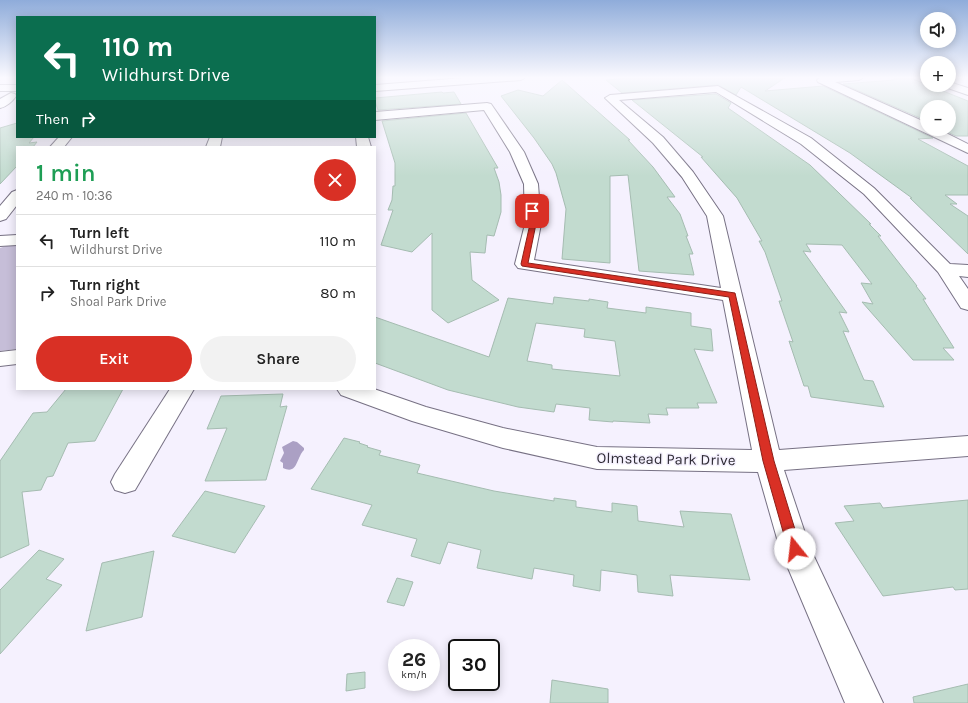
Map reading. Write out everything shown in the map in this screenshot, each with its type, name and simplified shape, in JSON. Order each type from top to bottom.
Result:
[{"type":"street","points":[[376,116],[444,110]]},
{"type":"street","points":[[489,110],[517,152],[531,184],[533,224],[524,264],[732,295]]},
{"type":"street","points":[[623,110],[658,140],[688,175],[715,216],[768,461],[795,549],[864,703]]},
{"type":"street","points":[[753,110],[806,141],[863,186],[945,269],[968,304]]},
{"type":"street","points":[[886,110],[920,125]]},
{"type":"street","points":[[942,136],[968,149]]},
{"type":"street","points":[[58,146],[65,138]]},
{"type":"street","points":[[0,216],[16,196]]},
{"type":"street","points":[[0,241],[16,240]]},
{"type":"street","points":[[945,269],[968,271]]},
{"type":"street","points":[[0,359],[16,357]]},
{"type":"street","points":[[125,482],[181,390]]},
{"type":"street","name":"Olmstead Park Drive","points":[[352,390],[421,415],[503,438],[597,458],[768,461],[968,446]]},
{"type":"shaded area","points":[[16,244],[16,349],[0,351],[0,248]]},
{"type":"shaded area","points":[[293,441],[297,442],[304,448],[304,450],[301,453],[296,465],[288,470],[283,468],[283,463],[280,461],[284,453],[282,447]]},
{"type":"building","points":[[512,110],[596,110],[630,140],[628,140],[653,167],[675,197],[667,197],[680,214],[688,236],[686,236],[693,254],[689,254],[694,275],[639,271],[628,175],[610,176],[610,263],[562,259],[566,209],[552,164]]},
{"type":"building","points":[[644,110],[731,110],[810,165],[871,224],[869,224],[881,236],[878,236],[926,299],[923,299],[954,348],[943,348],[954,360],[913,360],[862,302],[873,304],[861,283],[872,284],[842,245],[806,244],[811,252],[803,251],[847,313],[839,312],[849,332],[843,331],[864,380],[873,381],[884,407],[811,397],[808,386],[804,386],[789,341],[793,342],[779,301],[782,301],[765,252],[759,241],[762,241],[737,198],[701,157],[703,157]]},
{"type":"building","points":[[779,110],[873,110],[920,132],[920,136],[929,136],[933,138],[918,139],[968,166],[968,195],[945,195],[957,204],[950,204],[968,216],[968,254],[910,198],[912,198],[850,153]]},
{"type":"building","points":[[902,110],[920,110],[920,118]]},
{"type":"building","points":[[956,110],[968,110],[968,136],[956,136]]},
{"type":"building","points":[[466,113],[498,168],[494,168],[499,182],[501,195],[501,212],[494,236],[487,235],[485,253],[470,252],[472,280],[499,300],[448,323],[432,310],[432,233],[412,252],[381,245],[393,210],[388,210],[392,200],[393,186],[395,186],[395,163],[382,121]]},
{"type":"building","points":[[16,123],[16,138],[33,138],[29,143],[37,142],[34,146],[16,146],[16,167],[0,184],[0,128]]},
{"type":"building","points":[[554,297],[589,301],[589,299],[608,302],[607,308],[646,313],[646,307],[691,313],[691,326],[711,329],[713,351],[694,349],[717,403],[697,403],[699,408],[666,408],[668,415],[648,414],[650,423],[589,420],[590,408],[556,404],[554,412],[518,407],[448,390],[376,363],[376,317],[489,357],[508,298],[553,304]],"holes":[[[536,323],[585,329],[584,337],[615,341],[620,376],[552,369],[552,365],[527,361]]]},
{"type":"building","points":[[65,390],[122,390],[95,441],[68,443],[53,476],[47,477],[41,490],[22,492],[29,545],[0,558],[0,461],[33,413],[47,412]]},
{"type":"building","points":[[283,394],[280,407],[287,406],[266,480],[205,481],[227,428],[207,429],[221,396]]},
{"type":"building","points":[[344,438],[360,442],[359,443],[368,446],[367,447],[381,451],[379,455],[420,465],[417,473],[494,491],[554,501],[554,498],[576,501],[576,507],[612,512],[612,503],[637,506],[638,521],[684,527],[680,511],[731,514],[750,580],[670,575],[673,596],[638,592],[637,575],[601,570],[600,591],[573,586],[574,575],[534,568],[532,579],[477,568],[481,550],[448,542],[440,564],[411,556],[417,539],[362,525],[372,505],[311,489]]},
{"type":"building","points":[[205,491],[265,506],[235,553],[172,536]]},
{"type":"building","points":[[968,500],[968,589],[955,590],[953,587],[883,596],[835,523],[854,521],[844,506],[880,503],[883,508]]},
{"type":"building","points":[[39,550],[64,559],[46,579],[62,585],[0,654],[0,590]]},
{"type":"building","points":[[154,551],[142,617],[86,631],[102,563]]},
{"type":"building","points":[[397,578],[413,582],[404,606],[387,602]]},
{"type":"building","points":[[365,672],[365,688],[346,691],[347,674]]},
{"type":"building","points":[[552,680],[608,689],[608,703],[550,703]]},
{"type":"building","points":[[968,684],[968,703],[914,703],[913,697]]},
{"type":"route","points":[[532,211],[533,224],[524,264],[732,295],[768,461],[795,549]]}]
